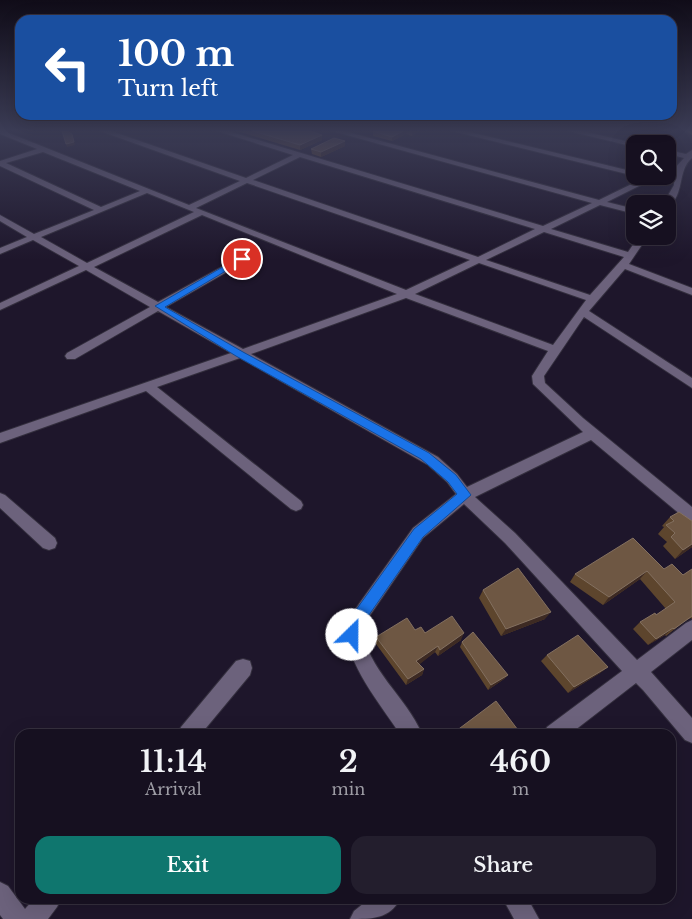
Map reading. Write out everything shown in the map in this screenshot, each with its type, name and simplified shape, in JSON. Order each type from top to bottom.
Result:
[{"type":"street","points":[[23,174],[101,210]]},
{"type":"street","points":[[101,174],[406,294],[555,350]]},
{"type":"street","points":[[226,174],[592,299]]},
{"type":"street","points":[[189,208],[257,174]]},
{"type":"street","points":[[361,174],[545,230],[626,260],[692,292]]},
{"type":"street","points":[[497,174],[626,210]]},
{"type":"street","points":[[672,195],[678,185],[679,174]]},
{"type":"street","points":[[0,438],[406,294],[545,230],[637,185]]},
{"type":"street","points":[[0,252],[146,192]]},
{"type":"street","points":[[0,308],[200,213]]},
{"type":"street","points":[[0,218],[159,306],[239,354],[425,456],[452,478],[465,495],[510,538],[635,670],[650,683],[692,733]]},
{"type":"street","points":[[637,245],[592,299],[542,368],[538,376],[539,384],[593,433],[692,516]]},
{"type":"street","points":[[71,356],[242,259]]},
{"type":"street","points":[[583,312],[692,384]]},
{"type":"street","points":[[147,386],[296,505]]},
{"type":"street","points":[[409,729],[358,652],[352,635],[353,626],[418,533],[465,495],[593,433]]},
{"type":"street","points":[[0,499],[49,543]]},
{"type":"street","points":[[560,729],[635,670],[692,629]]},
{"type":"street","points":[[192,729],[243,668]]},
{"type":"street","points":[[0,894],[17,919]]},
{"type":"street","points":[[32,919],[45,904]]},
{"type":"street","points":[[362,919],[382,904]]},
{"type":"street","points":[[518,904],[527,919]]},
{"type":"building","points":[[679,512],[692,521],[692,544],[683,550],[671,537],[675,533],[666,525],[674,521],[670,517]]},
{"type":"building","points":[[633,538],[664,569],[672,564],[683,575],[692,569],[692,616],[656,639],[640,622],[655,613],[656,615],[675,602],[647,571],[609,597],[575,574]]},
{"type":"building","points":[[518,568],[551,612],[506,629],[483,590]]},
{"type":"building","points":[[452,616],[464,633],[440,650],[438,646],[416,661],[424,669],[408,679],[376,637],[407,618],[415,630],[421,627],[425,633]]},
{"type":"building","points":[[473,632],[508,675],[491,685],[462,642]]},
{"type":"building","points":[[578,635],[608,667],[574,687],[547,655]]},
{"type":"building","points":[[496,701],[517,729],[459,729]]},
{"type":"route","points":[[242,259],[159,306],[239,354],[425,456],[452,478],[465,495],[418,533],[353,626],[352,635]]}]
